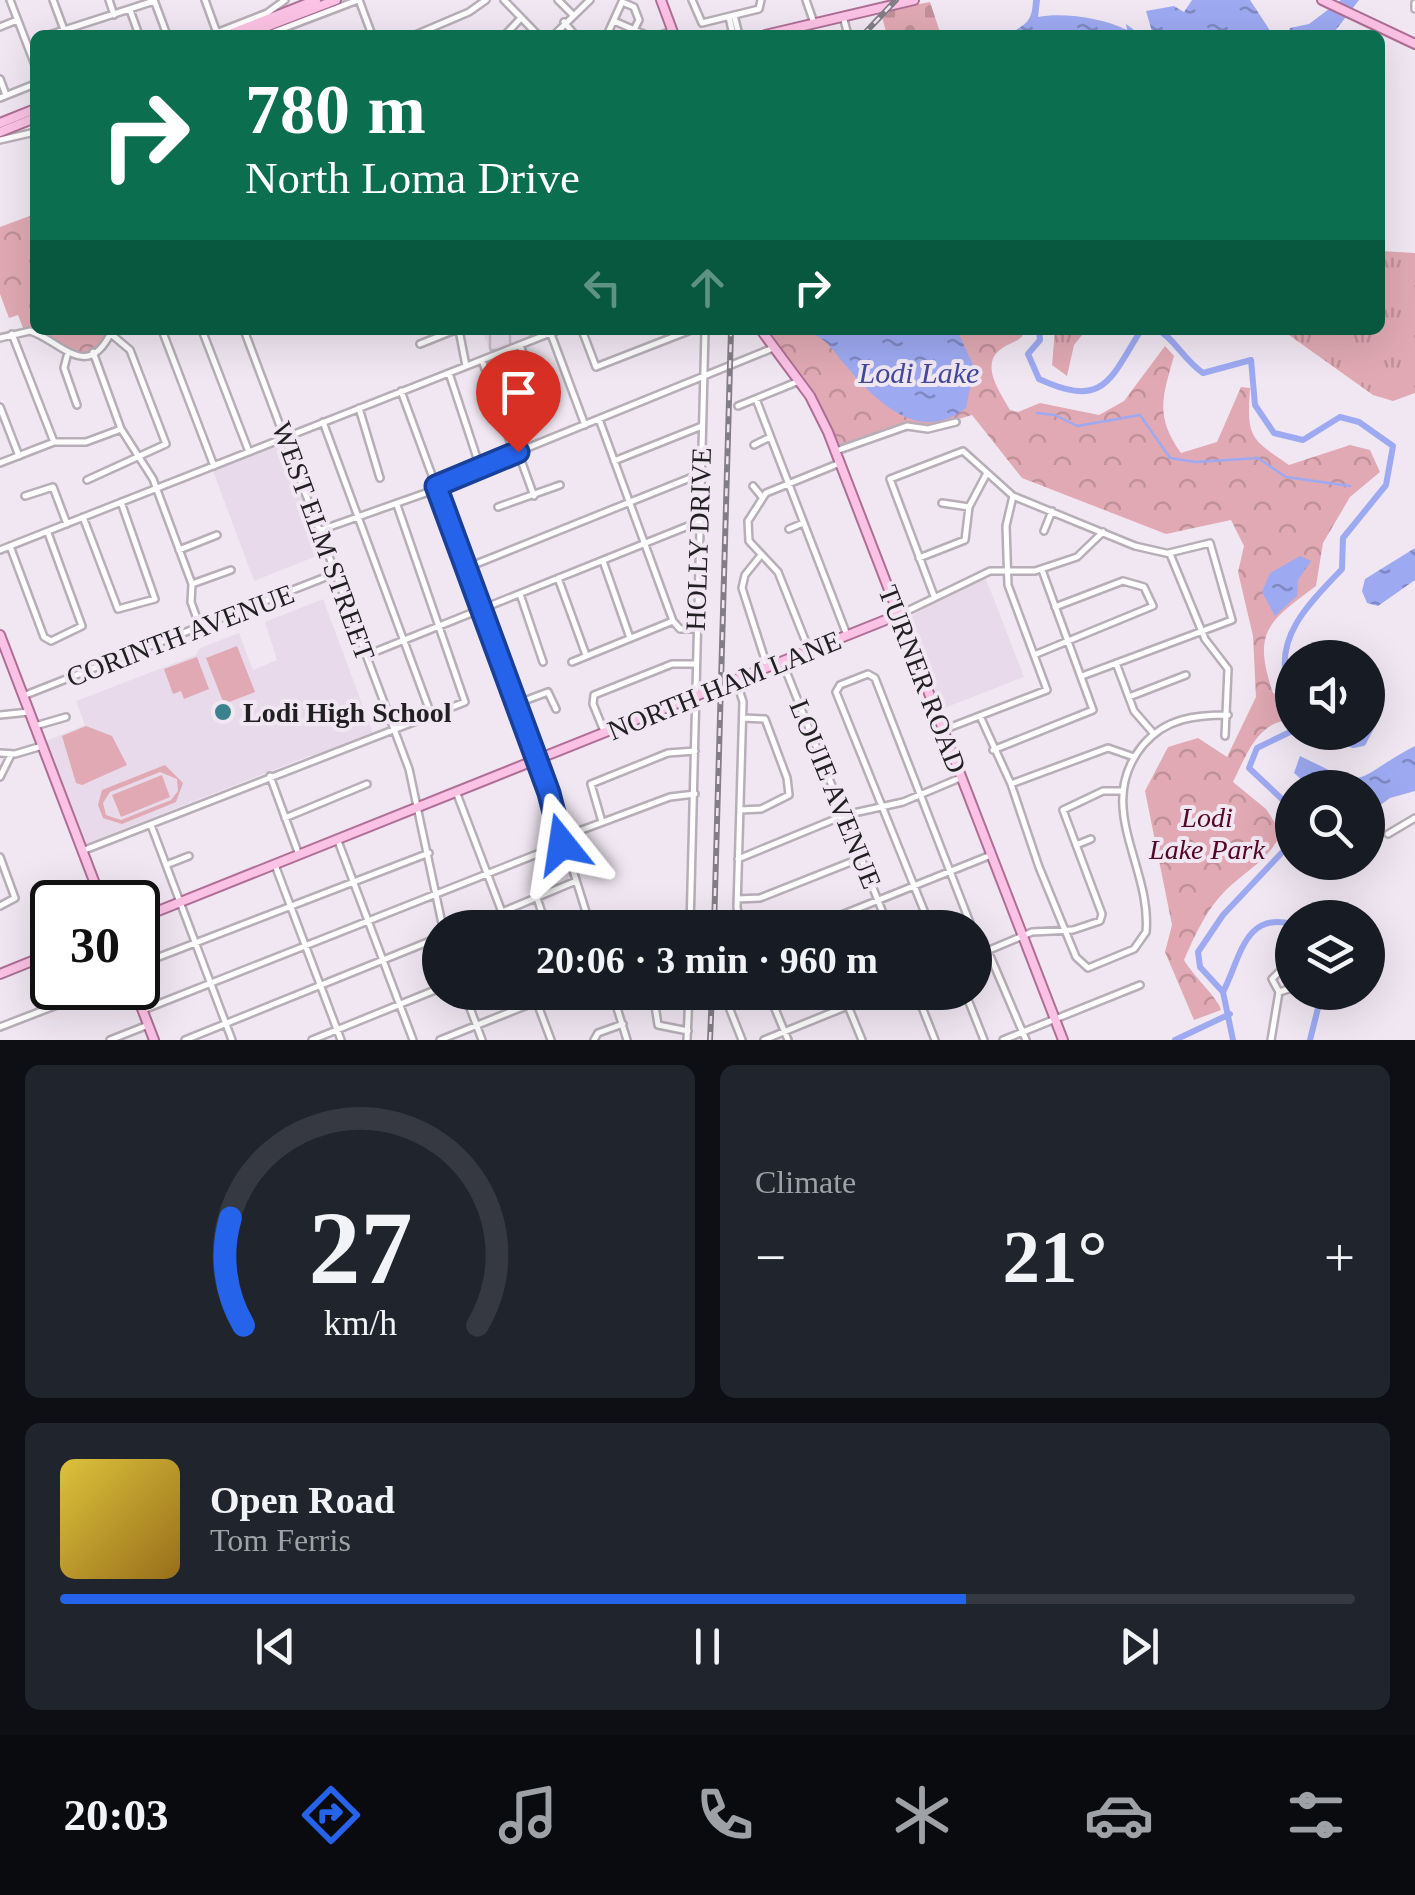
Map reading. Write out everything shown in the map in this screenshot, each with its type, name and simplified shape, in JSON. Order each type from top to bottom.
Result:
[{"type":"main road","points":[[238,30],[290,3],[316,0]]},
{"type":"main road","points":[[269,30],[336,0]]},
{"type":"main road","points":[[661,0],[672,30]]},
{"type":"main road","points":[[784,30],[914,0]]},
{"type":"main road","points":[[1322,0],[1415,44]]},
{"type":"main road","points":[[0,123],[30,111]]},
{"type":"main road","points":[[0,132],[30,120]]},
{"type":"main road","name":"TURNER ROAD","points":[[765,335],[799,381],[836,451],[1063,1040]]},
{"type":"main road","name":"NORTH HAM LANE","points":[[160,910],[538,762],[898,615]]},
{"type":"main road","points":[[0,635],[93,880]]},
{"type":"main road","points":[[0,974],[30,962]]},
{"type":"main road","points":[[142,1010],[154,1040]]},
{"type":"street","points":[[10,0],[30,51]]},
{"type":"street","points":[[52,0],[64,30]]},
{"type":"street","points":[[109,0],[114,14]]},
{"type":"street","points":[[70,30],[154,0],[166,30]]},
{"type":"street","points":[[205,0],[213,30]]},
{"type":"street","points":[[270,30],[358,0],[370,30]]},
{"type":"street","points":[[426,30],[469,12],[486,0]]},
{"type":"street","points":[[504,0],[533,30]]},
{"type":"street","points":[[558,0],[572,14]]},
{"type":"street","points":[[558,30],[590,0]]},
{"type":"street","points":[[692,0],[702,23],[761,8],[762,0]]},
{"type":"street","points":[[806,0],[814,22]]},
{"type":"street","points":[[609,30],[622,2],[634,7],[638,20],[634,30],[614,21]]},
{"type":"street","points":[[224,30],[290,3]]},
{"type":"street","points":[[268,30],[290,3]]},
{"type":"street","points":[[130,10],[137,30]]},
{"type":"street","points":[[731,16],[735,30]]},
{"type":"street","points":[[843,16],[847,30]]},
{"type":"street","points":[[510,30],[521,18]]},
{"type":"street","points":[[0,26],[18,20]]},
{"type":"street","points":[[564,22],[571,30]]},
{"type":"street","points":[[0,79],[3,97],[30,86]]},
{"type":"street","points":[[0,140],[30,133]]},
{"type":"street","points":[[12,334],[54,442]]},
{"type":"street","points":[[0,338],[30,334]]},
{"type":"street","points":[[39,335],[67,355],[94,352],[108,335]]},
{"type":"street","points":[[87,480],[166,446],[130,350],[114,335]]},
{"type":"street","points":[[164,335],[214,466]]},
{"type":"street","points":[[204,335],[249,452]]},
{"type":"street","name":"WEST ELM STREET","points":[[246,335],[409,769],[440,910]]},
{"type":"street","points":[[420,344],[444,335]]},
{"type":"street","points":[[458,335],[466,366]]},
{"type":"street","points":[[0,550],[545,335]]},
{"type":"street","points":[[556,335],[585,425]]},
{"type":"street","points":[[584,335],[596,368],[678,335]]},
{"type":"street","name":"HOLLY DRIVE","points":[[691,910],[705,335]]},
{"type":"street","points":[[520,345],[537,390]]},
{"type":"street","points":[[321,530],[397,505],[480,467],[773,348]]},
{"type":"street","points":[[94,352],[122,428],[157,488],[192,584],[191,602],[200,627]]},
{"type":"street","points":[[67,355],[64,368],[76,405]]},
{"type":"street","points":[[482,360],[534,496]]},
{"type":"street","points":[[449,373],[480,467]]},
{"type":"street","points":[[738,406],[799,381]]},
{"type":"street","points":[[401,391],[538,762],[585,910]]},
{"type":"street","points":[[756,399],[847,635]]},
{"type":"street","points":[[0,408],[19,456]]},
{"type":"street","points":[[359,408],[380,478]]},
{"type":"street","points":[[599,419],[673,621],[680,629],[696,629]]},
{"type":"street","points":[[323,422],[432,717]]},
{"type":"street","points":[[836,451],[907,426],[928,429],[956,422]]},
{"type":"street","points":[[614,461],[702,426]]},
{"type":"street","points":[[0,464],[54,442],[86,442],[122,428]]},
{"type":"street","points":[[754,444],[771,437]]},
{"type":"street","points":[[934,596],[890,479],[963,452],[1013,496],[1103,532],[1169,553],[1208,543],[1213,547],[1233,618],[1082,676]]},
{"type":"street","points":[[808,650],[778,572],[761,555],[747,530],[753,507],[762,496],[840,462]]},
{"type":"street","points":[[919,558],[966,540],[969,508],[986,473]]},
{"type":"street","points":[[466,568],[700,474]]},
{"type":"street","points":[[498,507],[560,485]]},
{"type":"street","points":[[25,496],[51,486],[67,524]]},
{"type":"street","points":[[753,486],[762,496]]},
{"type":"street","points":[[942,730],[1047,689],[1009,588],[1006,526],[1013,496]]},
{"type":"street","points":[[83,518],[118,610],[124,611],[156,597],[122,502]]},
{"type":"street","points":[[942,503],[969,508]]},
{"type":"street","points":[[82,851],[270,776],[395,732],[466,700],[397,505]]},
{"type":"street","points":[[1044,531],[1052,511]]},
{"type":"street","points":[[366,655],[698,522]]},
{"type":"street","points":[[789,529],[804,523]]},
{"type":"street","points":[[10,546],[44,637],[55,640],[82,628],[48,531]]},
{"type":"street","name":"NORTH HAM LANE","points":[[898,615],[990,571],[1042,570],[1086,552],[1103,532]]},
{"type":"street","points":[[179,550],[216,535]]},
{"type":"street","points":[[1169,553],[1201,630],[1228,669],[1225,736]]},
{"type":"street","points":[[761,555],[745,574],[742,588],[767,666]]},
{"type":"street","points":[[603,560],[630,638]]},
{"type":"street","points":[[192,584],[232,570]]},
{"type":"street","points":[[993,750],[1094,710],[1042,570]]},
{"type":"street","name":"CORINTH AVENUE","points":[[23,696],[336,573]]},
{"type":"street","points":[[558,578],[586,655]]},
{"type":"street","points":[[1034,654],[1153,608],[1144,587],[1127,581],[1055,607]]},
{"type":"street","points":[[520,593],[543,662]]},
{"type":"street","points":[[572,662],[673,621]]},
{"type":"street","name":"LOUIE AVENUE","points":[[782,660],[882,910]]},
{"type":"street","points":[[1116,663],[1128,697],[1154,734]]},
{"type":"street","points":[[604,734],[593,704],[594,695],[672,664],[695,664]]},
{"type":"street","points":[[923,910],[836,688],[871,674],[965,910]]},
{"type":"street","points":[[1128,697],[1186,675]]},
{"type":"street","points":[[736,679],[742,718],[739,910]]},
{"type":"street","points":[[516,704],[548,692],[556,709]]},
{"type":"street","points":[[0,715],[29,712]]},
{"type":"street","points":[[980,716],[1011,784],[1035,859],[1080,964],[1088,968],[1134,950],[1145,935],[1146,914],[1125,832],[1122,791],[1134,757],[1154,734],[1190,717],[1228,716]]},
{"type":"street","points":[[34,726],[66,718]]},
{"type":"street","points":[[740,810],[761,809],[789,795],[788,778],[764,719],[742,718]]},
{"type":"street","points":[[0,753],[42,746]]},
{"type":"street","points":[[1011,784],[1108,748],[1134,757]]},
{"type":"street","points":[[602,822],[590,786],[668,754],[696,750]]},
{"type":"street","points":[[0,777],[11,754]]},
{"type":"street","points":[[270,776],[299,855]]},
{"type":"street","points":[[738,858],[844,815],[961,778]]},
{"type":"street","points":[[285,818],[367,784]]},
{"type":"street","points":[[992,949],[1050,929],[1066,931],[1097,923],[1102,916],[1064,807],[1103,792],[1122,791]]},
{"type":"street","points":[[456,794],[502,910]]},
{"type":"street","points":[[160,1003],[487,874],[602,822],[670,796],[695,794]]},
{"type":"street","points":[[1388,834],[1415,818]]},
{"type":"street","points":[[151,825],[232,1040]]},
{"type":"street","points":[[1076,845],[1091,839]]},
{"type":"street","points":[[338,841],[413,1040]]},
{"type":"street","points":[[160,956],[430,853]]},
{"type":"street","points":[[853,910],[991,855]]},
{"type":"street","points":[[166,865],[189,856]]},
{"type":"street","points":[[737,899],[760,898],[861,858]]},
{"type":"street","points":[[0,906],[15,899],[1,862]]},
{"type":"street","points":[[275,865],[341,1040]]},
{"type":"street","points":[[505,910],[576,882]]},
{"type":"street","points":[[537,898],[541,910]]},
{"type":"street","points":[[185,1040],[422,945]]},
{"type":"street","points":[[992,975],[1026,1040]]},
{"type":"street","points":[[1002,1040],[1140,986]]},
{"type":"street","points":[[312,1040],[422,995]]},
{"type":"street","points":[[0,1027],[44,1010]]},
{"type":"street","points":[[471,1010],[482,1040]]},
{"type":"street","points":[[440,1040],[516,1010]]},
{"type":"street","points":[[539,1010],[551,1040]]},
{"type":"street","points":[[618,1010],[628,1040]]},
{"type":"street","points":[[656,1010],[658,1024],[688,1031]]},
{"type":"street","points":[[687,1040],[688,1010]]},
{"type":"street","points":[[730,1010],[742,1040]]},
{"type":"street","points":[[775,1010],[788,1040]]},
{"type":"street","points":[[850,1010],[862,1040]]},
{"type":"street","points":[[923,1010],[935,1040]]},
{"type":"street","points":[[972,1010],[984,1040]]},
{"type":"street","points":[[1271,1040],[1276,1010]]},
{"type":"street","points":[[764,1040],[836,1011]]},
{"type":"street","points":[[594,1040],[594,1034],[622,1024]]},
{"type":"street","points":[[110,1040],[148,1025]]},
{"type":"shaded area","points":[[484,335],[534,335],[490,352]]},
{"type":"shaded area","points":[[280,444],[324,553],[254,581],[213,471]]},
{"type":"shaded area","points":[[986,579],[1024,677],[942,709],[908,619],[939,598]]},
{"type":"shaded area","name":"Lodi High School","points":[[323,599],[374,736],[334,752],[309,756],[85,844],[46,741],[85,725],[76,701],[196,655],[200,648],[239,633],[253,670],[277,660],[265,622]]},
{"type":"green space","points":[[930,2],[939,30],[886,30],[882,17],[893,9]]},
{"type":"green space","points":[[30,216],[30,331],[23,328],[18,315],[9,318],[0,294],[0,227]]},
{"type":"green space","points":[[1385,251],[1415,253],[1415,393],[1393,401],[1373,395],[1289,335],[1385,335]]},
{"type":"green space","points":[[40,335],[107,335],[105,342],[80,356]]},
{"type":"green space","name":"Lodi Lake Park","points":[[771,335],[1023,335],[1001,349],[992,363],[994,379],[1010,410],[1018,412],[1040,403],[1099,415],[1124,401],[1165,346],[1174,356],[1164,395],[1164,417],[1181,453],[1217,442],[1241,387],[1250,388],[1253,435],[1289,465],[1350,445],[1370,450],[1380,472],[1350,497],[1323,543],[1316,586],[1276,619],[1265,641],[1267,672],[1275,694],[1275,724],[1255,741],[1233,782],[1266,809],[1275,823],[1275,844],[1213,906],[1184,960],[1221,1010],[1194,1020],[1165,952],[1172,925],[1145,791],[1168,747],[1198,738],[1227,757],[1256,697],[1253,636],[1238,572],[1244,546],[1231,520],[1166,534],[1022,478],[972,415],[929,428],[904,425],[839,447],[816,398]]},
{"type":"green space","points":[[1055,335],[1082,335],[1074,345],[1067,376],[1052,365]]},
{"type":"green space","points":[[237,646],[255,692],[224,704],[206,658]]},
{"type":"green space","points":[[197,657],[209,689],[184,699],[181,691],[173,694],[164,669]]},
{"type":"green space","points":[[86,726],[112,736],[127,765],[82,785],[76,783],[62,736]]},
{"type":"green space","points":[[165,765],[183,783],[176,802],[122,824],[103,818],[98,805],[102,790]],"holes":[[[160,772],[177,779],[178,791],[171,800],[121,820],[106,815],[103,803],[110,792]]]},
{"type":"green space","points":[[162,775],[170,797],[121,817],[112,795]]},
{"type":"water","points":[[1033,0],[1040,0],[1038,17],[1083,17],[1127,30],[1015,30],[1031,13]]},
{"type":"water","points":[[1192,0],[1250,0],[1270,30],[1152,30],[1146,11],[1174,6],[1184,12]]},
{"type":"water","points":[[1341,0],[1359,0],[1336,30],[1289,30],[1309,24]]},
{"type":"water","name":"Lodi Lake","points":[[815,335],[959,335],[974,367],[966,408],[945,419],[925,422],[906,417],[871,393]]},
{"type":"water","points":[[1415,548],[1415,580],[1378,606],[1367,603],[1362,591],[1365,579]]},
{"type":"water","points":[[1300,556],[1311,561],[1298,580],[1297,596],[1275,616],[1262,592],[1270,573]]},
{"type":"water","points":[[1415,746],[1415,791],[1385,802],[1385,770],[1375,770]]},
{"type":"water","points":[[1300,756],[1330,770],[1295,770]]},
{"type":"waterway","points":[[1040,335],[1040,340],[1028,354],[1039,379],[1078,391],[1103,384],[1138,335]]},
{"type":"waterway","points":[[1165,335],[1203,373],[1251,360],[1255,405],[1274,433],[1303,440],[1340,417],[1359,422],[1393,446],[1386,485],[1343,538],[1342,569],[1300,617],[1289,640]]},
{"type":"waterway","points":[[1037,413],[1055,415],[1077,426],[1140,415],[1170,458],[1196,462],[1258,458],[1286,477],[1350,486]]},
{"type":"waterway","points":[[1275,739],[1257,748],[1249,768],[1285,802],[1291,843],[1223,915],[1198,952],[1200,967],[1223,992],[1246,941],[1263,925],[1275,922]]},
{"type":"waterway","points":[[1223,992],[1233,1040]]},
{"type":"waterway","points":[[1310,1040],[1318,1010]]},
{"type":"waterway","points":[[1175,1040],[1230,1014]]},
{"type":"railway","points":[[868,30],[896,0]]},
{"type":"railway","points":[[715,910],[731,335]]},
{"type":"railway","points":[[710,1040],[711,1010]]},
{"type":"place","name":"Lodi High School","points":[[223,712]]},
{"type":"route","points":[[518,452],[436,486],[549,793],[562,844]]}]
